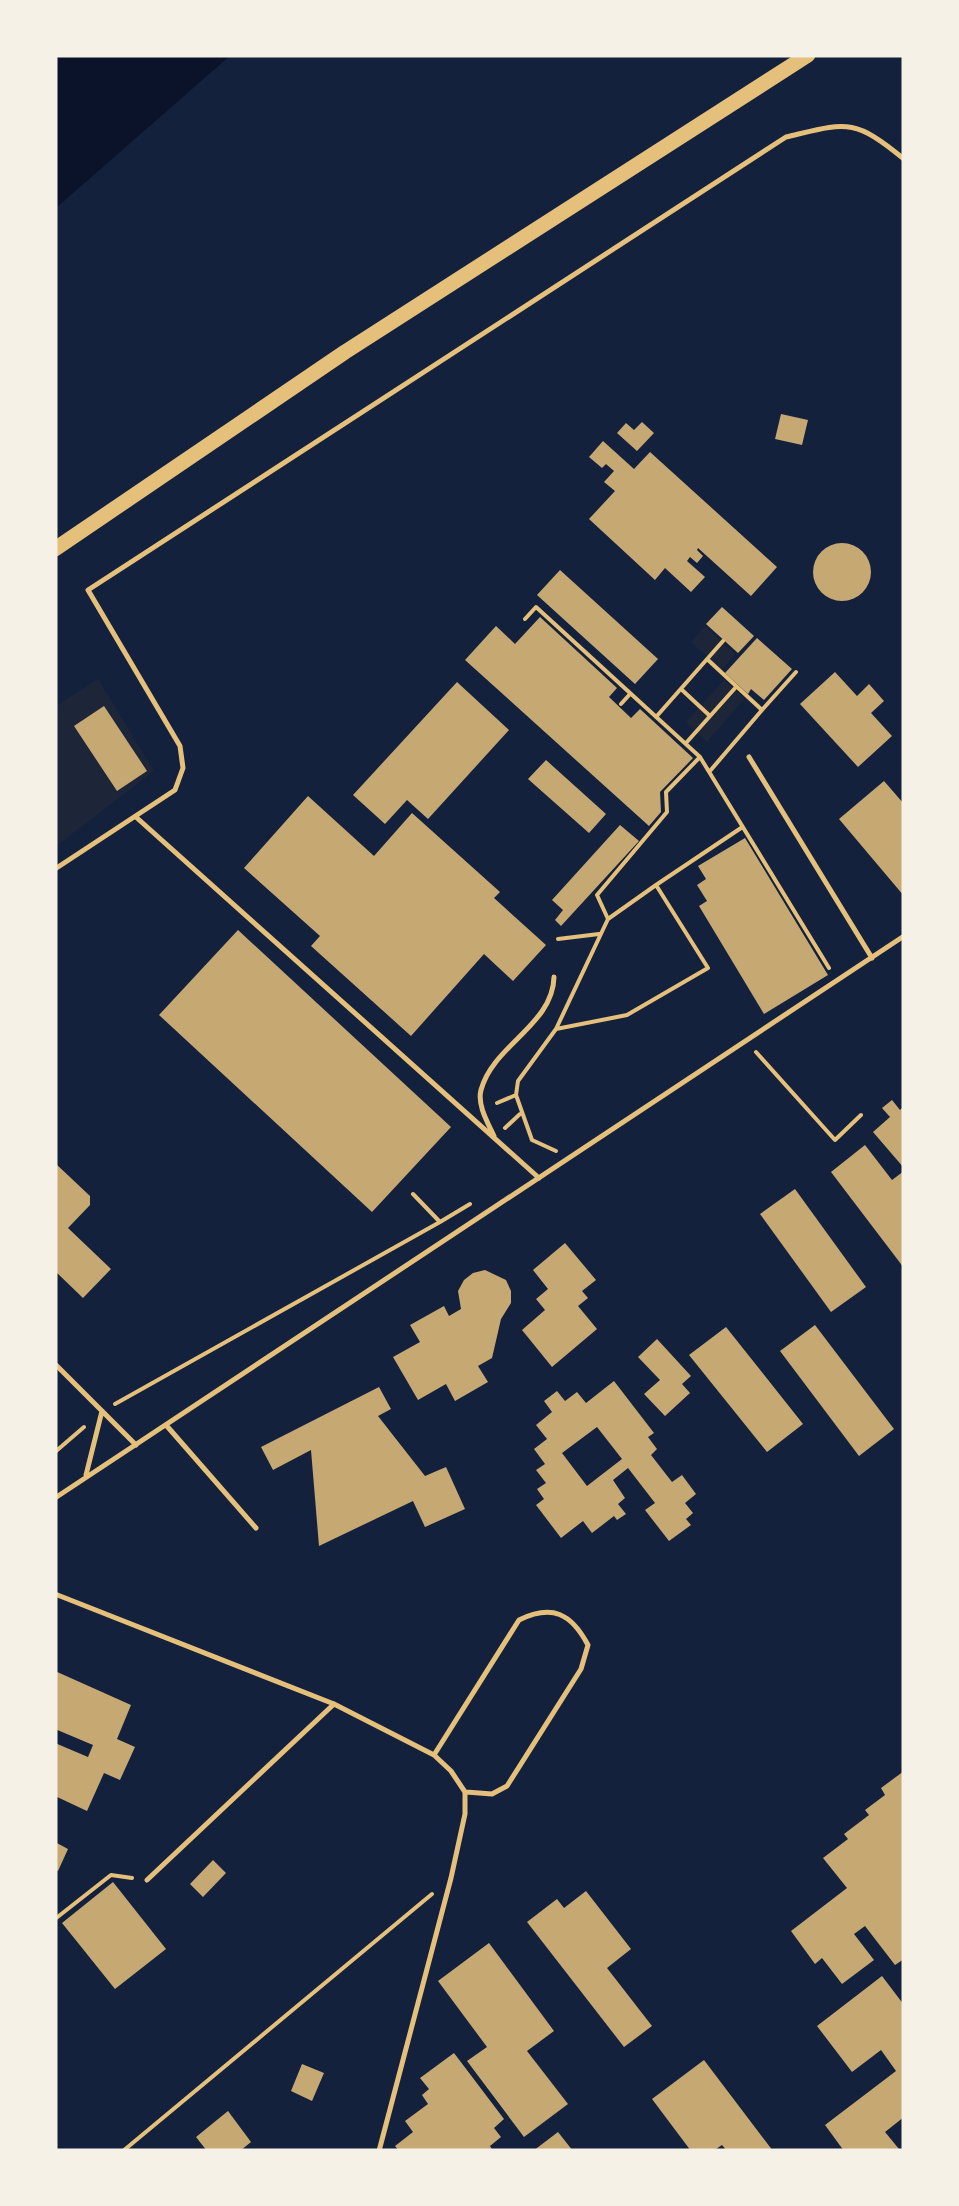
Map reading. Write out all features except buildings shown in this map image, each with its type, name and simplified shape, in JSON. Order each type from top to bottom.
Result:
[{"type":"main road","points":[[55,549],[345,352],[808,55]]},
{"type":"lane","points":[[55,869],[175,790],[183,768],[180,746],[88,590],[786,138],[843,124],[878,138],[904,159]]},
{"type":"lane","points":[[749,757],[872,958]]},
{"type":"lane","points":[[137,818],[539,1178]]},
{"type":"lane","points":[[55,1498],[904,936]]},
{"type":"lane","points":[[495,1139],[482,1109],[480,1092],[489,1075],[547,1006],[554,991],[554,977]]},
{"type":"lane","points":[[55,1364],[136,1445]]},
{"type":"lane","points":[[86,1478],[102,1411]]},
{"type":"lane","points":[[166,1425],[256,1528]]},
{"type":"lane","points":[[55,1594],[334,1704],[434,1755],[465,1792],[465,1814],[451,1878],[379,2151]]},
{"type":"lane","points":[[434,1755],[518,1620],[538,1611],[560,1614],[578,1627],[588,1645],[581,1669],[508,1786],[492,1794],[465,1792]]},
{"type":"lane","points":[[147,1880],[334,1704]]},
{"type":"path","points":[[525,619],[536,607],[700,758],[833,974]]},
{"type":"path","points":[[656,717],[723,641]]},
{"type":"path","points":[[707,660],[762,710]]},
{"type":"path","points":[[709,772],[796,672]]},
{"type":"path","points":[[685,744],[736,686]]},
{"type":"path","points":[[681,689],[710,716]]},
{"type":"path","points":[[621,704],[630,694]]},
{"type":"path","points":[[608,919],[597,895],[667,812],[666,792],[700,758]]},
{"type":"path","points":[[528,1168],[532,1140],[516,1094],[518,1081],[556,1029],[608,919],[742,827]]},
{"type":"path","points":[[556,1029],[626,1015],[708,968],[656,885]]},
{"type":"path","points":[[558,939],[599,934]]},
{"type":"path","points":[[746,1040],[834,1140],[861,1115]]},
{"type":"path","points":[[482,1109],[516,1094]]},
{"type":"path","points":[[495,1139],[522,1112]]},
{"type":"path","points":[[532,1140],[566,1152]]},
{"type":"path","points":[[413,1194],[440,1222]]},
{"type":"path","points":[[55,1452],[102,1411],[484,1196]]},
{"type":"path","points":[[55,1918],[111,1876],[147,1880]]},
{"type":"path","points":[[123,2151],[451,1878]]},
{"type":"shaded area","points":[[55,55],[231,55],[55,209]]},
{"type":"shaded area","points":[[705,626],[735,654],[722,670],[691,642]]},
{"type":"shaded area","points":[[98,679],[154,771],[55,847],[55,707]]},
{"type":"shaded area","points":[[724,680],[745,698],[707,742],[686,722]]}]
